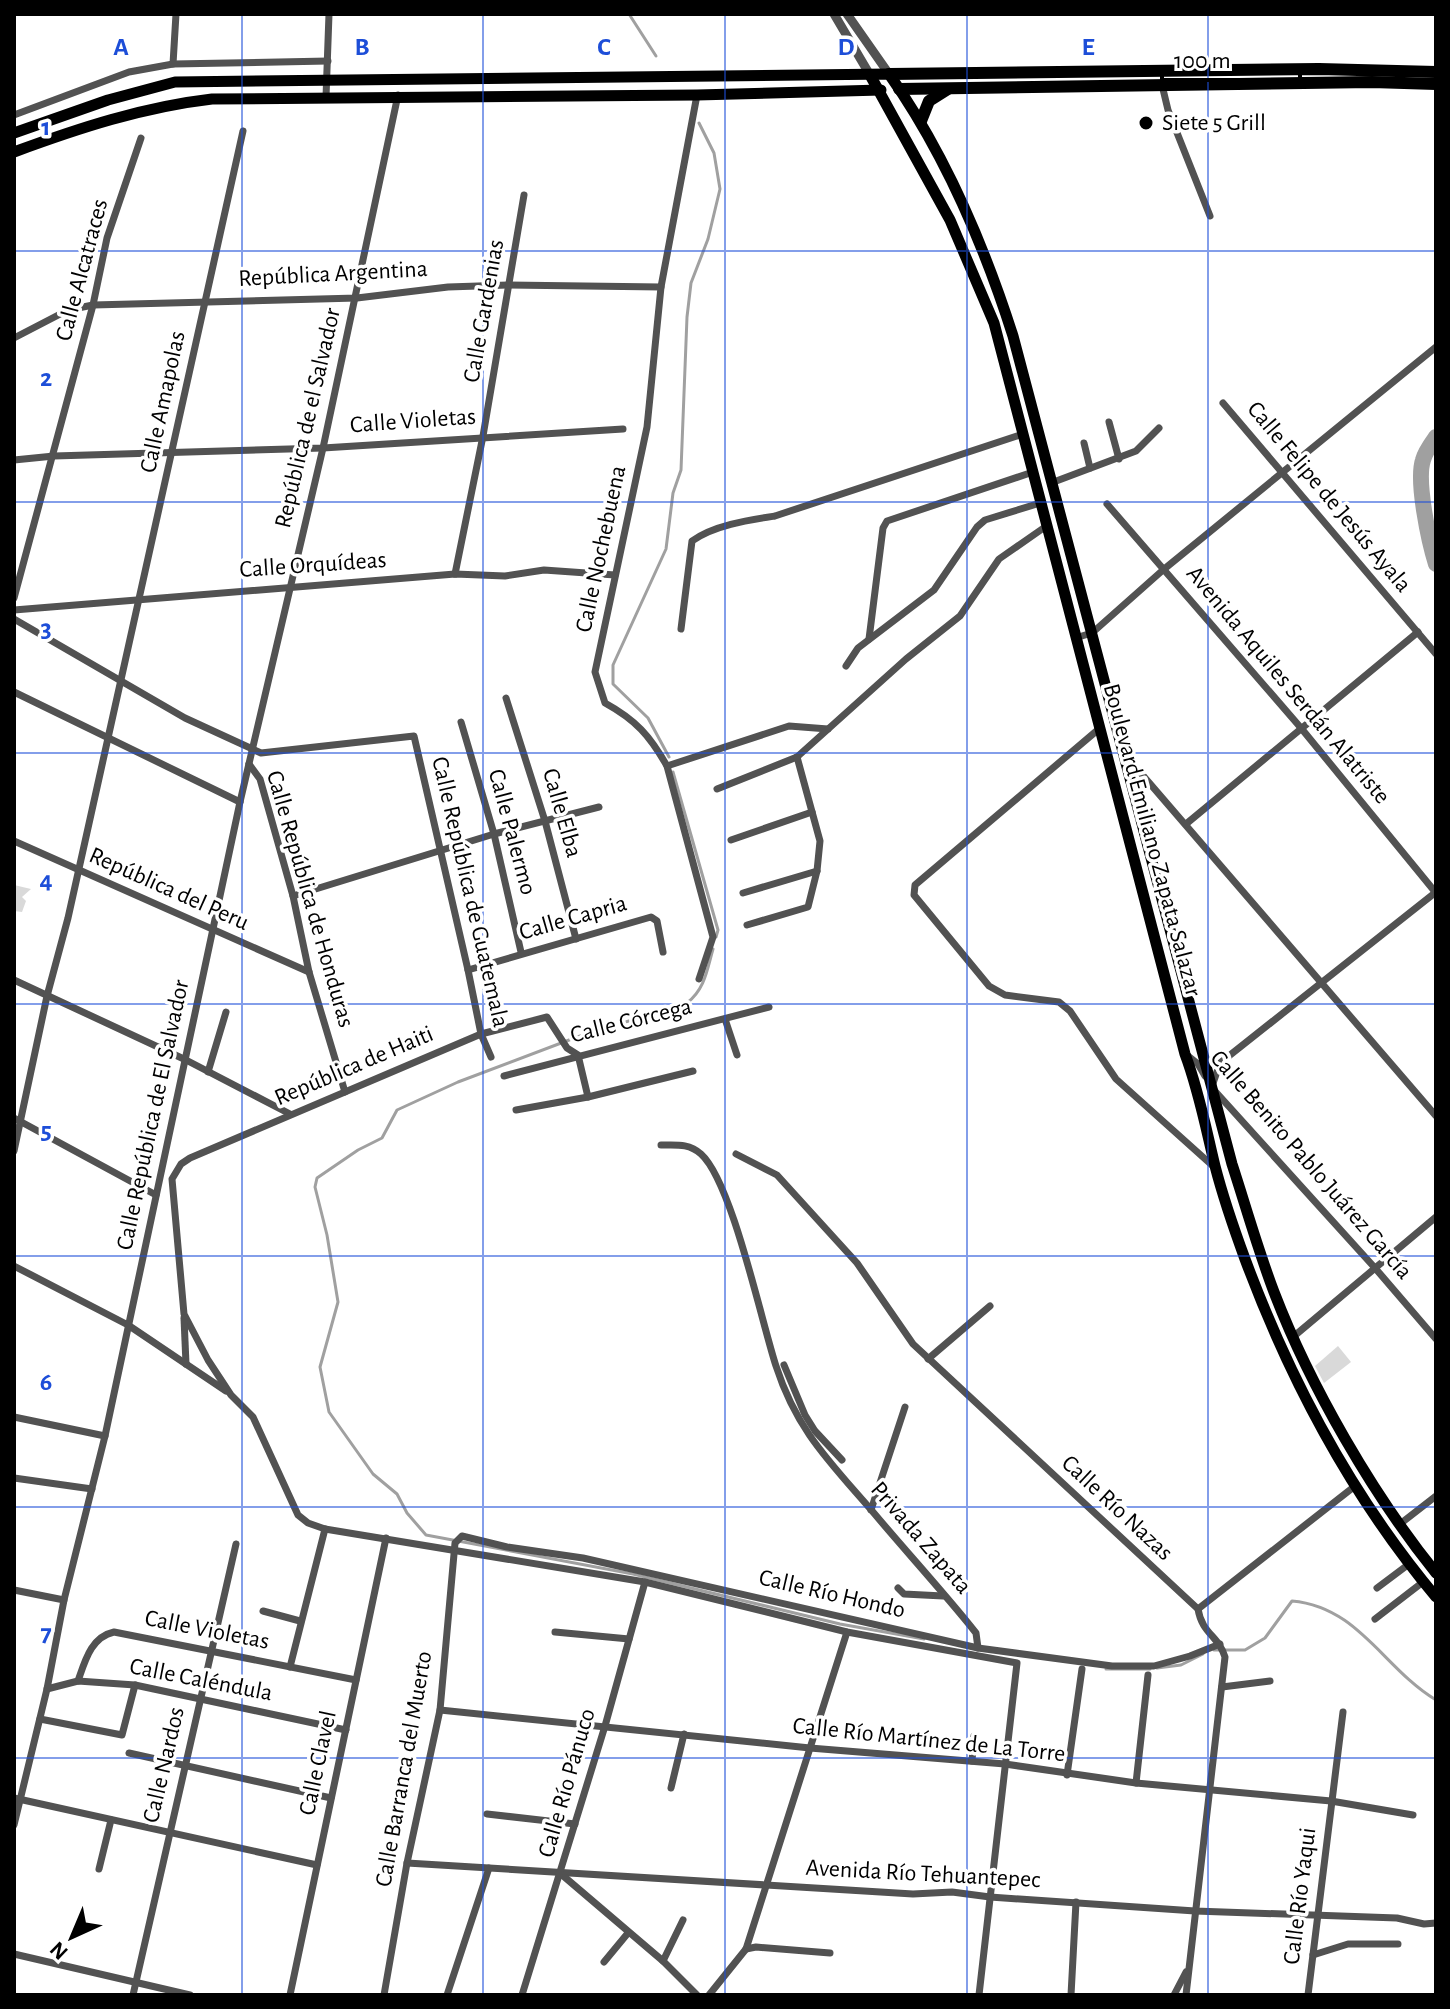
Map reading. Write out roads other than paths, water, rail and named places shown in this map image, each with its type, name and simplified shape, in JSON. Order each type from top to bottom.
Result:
[{"type":"highway","points":[[889,74],[1319,69],[1436,72]]},
{"type":"highway","points":[[899,89],[1372,82],[1436,84]]},
{"type":"highway","points":[[922,125],[929,101],[950,88]]},
{"type":"main road","points":[[14,133],[119,96],[175,82],[889,74]]},
{"type":"main road","name":"Boulevard Emiliano Zapata Salazar","points":[[889,74],[922,125],[971,224],[1003,306],[1236,1178],[1274,1291],[1293,1337],[1347,1441],[1400,1524],[1436,1573]]},
{"type":"main road","name":"Boulevard Emiliano Zapata Salazar","points":[[870,75],[950,220],[994,323],[1185,1054],[1245,1259],[1308,1402],[1355,1486],[1436,1597]]},
{"type":"main road","points":[[14,152],[73,131],[165,105],[212,99],[398,95],[697,95],[899,89]]},
{"type":"main road","points":[[906,139],[922,125]]},
{"type":"main road","points":[[1200,1102],[1216,1101]]},
{"type":"street","points":[[173,64],[176,14]]},
{"type":"street","points":[[326,97],[329,14]]},
{"type":"street","points":[[834,14],[870,75]]},
{"type":"street","points":[[847,14],[889,74]]},
{"type":"street","points":[[848,38],[859,30]]},
{"type":"street","points":[[14,115],[129,72],[173,64],[328,61]]},
{"type":"street","points":[[1162,85],[1168,110],[1210,216]]},
{"type":"street","name":"República de el Salvador","points":[[253,750],[357,298],[398,95]]},
{"type":"street","name":"Calle Nochebuena","points":[[697,95],[661,287],[647,427],[595,672],[605,703],[628,716],[653,741],[667,766],[713,937],[699,979]]},
{"type":"street","name":"Calle Amapolas","points":[[14,1151],[18,1120],[172,454],[243,131]]},
{"type":"street","name":"Calle Alcatraces","points":[[14,598],[54,456],[107,238],[141,138]]},
{"type":"street","name":"Calle Gardenias","points":[[455,574],[483,436],[524,195]]},
{"type":"street","name":"República Argentina","points":[[14,338],[68,310],[93,305],[357,298],[448,287],[508,285],[661,287]]},
{"type":"street","points":[[1075,638],[1092,633],[1163,570],[1436,347]]},
{"type":"street","name":"Calle Felipe de Jesús Ayala","points":[[1223,403],[1436,654]]},
{"type":"street","points":[[1109,422],[1119,459]]},
{"type":"street","points":[[1051,483],[1136,451],[1159,428]]},
{"type":"street","name":"Calle Violetas","points":[[14,460],[54,456],[323,448],[623,429]]},
{"type":"street","points":[[681,629],[692,541],[700,535],[753,519],[775,516],[1023,434]]},
{"type":"street","points":[[1084,443],[1090,468]]},
{"type":"street","points":[[869,639],[883,528],[887,521],[1033,472]]},
{"type":"street","points":[[846,666],[858,648],[934,590],[985,520],[1040,503]]},
{"type":"street","name":"Avenida Aquiles Serdán Alatriste","points":[[1107,504],[1301,728],[1436,892]]},
{"type":"street","points":[[717,789],[797,757],[906,659],[960,616],[999,559],[1045,527]]},
{"type":"street","name":"Calle Orquídeas","points":[[14,610],[455,574],[505,576],[544,570],[615,575]]},
{"type":"street","points":[[14,619],[185,718],[253,750]]},
{"type":"street","points":[[1186,824],[1418,632]]},
{"type":"street","points":[[14,692],[240,802]]},
{"type":"street","name":"Calle Elba","points":[[506,698],[545,821],[576,939]]},
{"type":"street","name":"Calle Palermo","points":[[461,722],[494,834],[521,952]]},
{"type":"street","points":[[667,766],[789,726],[828,729]]},
{"type":"street","points":[[1100,728],[915,885],[914,895],[989,986],[1005,995],[1059,1002],[1070,1011],[1116,1079],[1216,1168]]},
{"type":"street","name":"Calle República de Guatemala","points":[[253,750],[261,753],[414,736],[481,1034],[491,1057]]},
{"type":"street","name":"Calle República de El Salvador","points":[[14,1825],[17,1799],[40,1719],[64,1600],[105,1436],[253,750]]},
{"type":"street","points":[[1124,753],[1436,1116]]},
{"type":"street","points":[[747,925],[808,907],[817,871],[820,841],[797,757]]},
{"type":"street","name":"Calle República de Honduras","points":[[249,764],[260,779],[293,896],[309,972],[345,1092]]},
{"type":"street","points":[[293,896],[494,834],[599,807]]},
{"type":"street","points":[[731,840],[812,812]]},
{"type":"street","name":"República del Peru","points":[[14,841],[309,972]]},
{"type":"street","points":[[743,893],[817,871]]},
{"type":"street","points":[[1212,1088],[1220,1063],[1436,892]]},
{"type":"street","name":"Calle Capria","points":[[468,970],[521,952],[651,917],[657,921],[663,952]]},
{"type":"street","points":[[14,980],[186,1060],[290,1114]]},
{"type":"street","name":"Calle Córcega","points":[[504,1076],[769,1007]]},
{"type":"street","points":[[208,1072],[226,1012]]},
{"type":"street","name":"República de Haiti","points":[[181,1164],[290,1114],[481,1034],[547,1017],[567,1048],[578,1055]]},
{"type":"street","points":[[725,1019],[737,1055]]},
{"type":"street","name":"Calle Benito Pablo Juárez García","points":[[1185,1054],[1198,1064],[1212,1088],[1436,1339]]},
{"type":"street","points":[[578,1055],[588,1097]]},
{"type":"street","points":[[516,1110],[588,1097],[693,1071]]},
{"type":"street","points":[[18,1120],[156,1195]]},
{"type":"street","name":"Privada Zapata","points":[[661,1145],[690,1146],[700,1152],[714,1171],[734,1223],[776,1368],[795,1414],[825,1459],[976,1633],[978,1648]]},
{"type":"street","name":"Calle Río Nazas","points":[[736,1154],[777,1175],[857,1263],[901,1329],[928,1359],[1198,1609]]},
{"type":"street","points":[[166,1158],[170,1165],[181,1164]]},
{"type":"street","points":[[172,1179],[181,1164]]},
{"type":"street","points":[[162,1175],[168,1172],[172,1179],[186,1364]]},
{"type":"street","points":[[1293,1337],[1436,1217]]},
{"type":"street","points":[[14,1266],[128,1325],[231,1395],[253,1417],[298,1515],[308,1523],[325,1529],[386,1538],[456,1544]]},
{"type":"street","points":[[928,1359],[990,1306]]},
{"type":"street","points":[[184,1314],[231,1395]]},
{"type":"street","points":[[784,1365],[805,1415],[815,1431],[842,1460]]},
{"type":"street","points":[[871,1510],[905,1407]]},
{"type":"street","points":[[14,1417],[105,1436]]},
{"type":"street","points":[[825,1459],[830,1447]]},
{"type":"street","points":[[14,1478],[92,1489]]},
{"type":"street","points":[[1203,1649],[1204,1629],[1198,1609],[1355,1486]]},
{"type":"street","points":[[1400,1524],[1436,1496]]},
{"type":"street","points":[[290,1667],[325,1529]]},
{"type":"street","name":"Calle Río Hondo","points":[[1005,1764],[1017,1663],[847,1632],[645,1582],[456,1544],[462,1536],[507,1547],[583,1558],[978,1648],[1112,1666],[1154,1666],[1203,1649],[1222,1648]]},
{"type":"street","name":"Calle Clavel","points":[[290,1995],[386,1538]]},
{"type":"street","name":"Calle Nardos","points":[[133,1995],[236,1544]]},
{"type":"street","name":"Calle Barranca del Muerto","points":[[384,1995],[407,1863],[440,1710],[456,1544]]},
{"type":"street","points":[[1377,1588],[1409,1564]]},
{"type":"street","name":"Calle Río Pánuco","points":[[522,1995],[561,1874],[645,1582]]},
{"type":"street","points":[[1375,1619],[1423,1582]]},
{"type":"street","points":[[898,1588],[904,1594],[943,1596]]},
{"type":"street","points":[[14,1590],[64,1600]]},
{"type":"street","points":[[263,1611],[300,1621]]},
{"type":"street","points":[[1186,1995],[1222,1687],[1222,1648],[1204,1629]]},
{"type":"street","name":"Calle Violetas","points":[[78,1681],[85,1659],[94,1645],[106,1634],[114,1632],[356,1680]]},
{"type":"street","points":[[555,1632],[629,1639]]},
{"type":"street","points":[[709,1995],[746,1949],[847,1632]]},
{"type":"street","points":[[1067,1775],[1082,1669]]},
{"type":"street","points":[[1136,1783],[1148,1675]]},
{"type":"street","name":"Calle Caléndula","points":[[47,1689],[78,1681],[135,1685],[346,1730]]},
{"type":"street","points":[[1222,1687],[1270,1681]]},
{"type":"street","points":[[40,1719],[122,1735],[135,1685]]},
{"type":"street","name":"Calle Río Martínez de La Torre","points":[[440,1710],[810,1748],[1005,1764],[1136,1783],[1331,1801],[1413,1815]]},
{"type":"street","name":"Calle Río Yaqui","points":[[1308,1995],[1343,1712]]},
{"type":"street","points":[[671,1788],[684,1734]]},
{"type":"street","points":[[972,1761],[974,1736]]},
{"type":"street","points":[[129,1753],[331,1798]]},
{"type":"street","points":[[979,1995],[1005,1764]]},
{"type":"street","points":[[17,1799],[317,1865]]},
{"type":"street","points":[[487,1814],[575,1824]]},
{"type":"street","points":[[99,1869],[111,1820]]},
{"type":"street","name":"Avenida Río Tehuantepec","points":[[407,1863],[913,1894],[952,1892],[1195,1911],[1397,1918],[1424,1924],[1436,1923]]},
{"type":"street","points":[[447,1995],[489,1868]]},
{"type":"street","points":[[561,1874],[663,1961],[697,1995]]},
{"type":"street","points":[[1071,1995],[1076,1902]]},
{"type":"street","points":[[663,1961],[683,1920]]},
{"type":"street","points":[[604,1962],[628,1933]]},
{"type":"street","points":[[1313,1955],[1348,1944],[1398,1944]]},
{"type":"street","points":[[746,1949],[756,1947],[830,1953]]},
{"type":"street","points":[[14,1954],[190,1995]]},
{"type":"street","points":[[1174,1995],[1188,1968]]},
{"type":"waterway","points":[[629,14],[656,56]]},
{"type":"waterway","points":[[669,757],[648,718],[613,684],[613,665],[666,549],[673,493],[681,470],[691,283],[708,239],[720,189],[714,153],[699,123]]},
{"type":"waterway","points":[[1436,437],[1428,448],[1421,470],[1422,496],[1436,564]]},
{"type":"waterway","points":[[673,772],[718,930],[716,937]]},
{"type":"waterway","points":[[713,949],[702,985],[687,1003],[577,1037],[458,1082],[397,1110],[382,1138],[317,1178],[315,1187],[338,1302],[320,1367],[329,1412],[373,1474],[397,1494],[407,1513],[426,1535],[633,1574],[840,1624],[924,1639]]},
{"type":"waterway","points":[[1214,1650],[1245,1650],[1265,1638],[1292,1601],[1315,1606],[1335,1614],[1353,1627],[1417,1687],[1436,1700]]},
{"type":"waterway","points":[[1157,1668],[1181,1665],[1203,1654]]},
{"type":"waterway","points":[[1106,1669],[1150,1669]]},
{"type":"place","name":"Siete 5 Grill","points":[[1146,123]]}]
